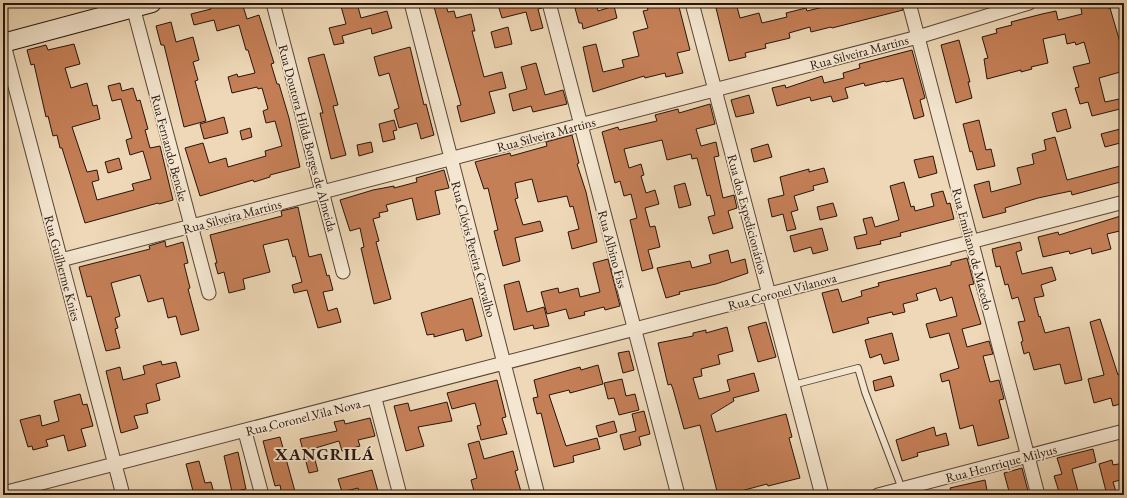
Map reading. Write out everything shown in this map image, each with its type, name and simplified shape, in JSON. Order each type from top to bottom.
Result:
[{"type":"street","points":[[3,43],[133,5],[152,3]]},
{"type":"street","name":"Rua Doutora Hilda Borges de Almeida","points":[[273,3],[343,272]]},
{"type":"street","name":"Rua Clóvis Pereira Carvalho","points":[[411,3],[538,495]]},
{"type":"street","name":"Rua Albino Fiss","points":[[549,3],[678,495]]},
{"type":"street","name":"Rua dos Expedicionários","points":[[692,3],[822,495]]},
{"type":"street","name":"Rua Emiliano de Macedo","points":[[909,3],[1038,495]]},
{"type":"street","name":"Rua Silveira Martins","points":[[61,260],[918,37],[1028,3]]},
{"type":"street","name":"Rua Fernando Bencke","points":[[133,5],[209,293]]},
{"type":"street","name":"Rua Guilherme Knies","points":[[3,43],[123,495]]},
{"type":"street","name":"Rua Coronel Vilanova","points":[[441,382],[634,329],[1124,202]]},
{"type":"street","name":"Rua Coronel Vila Nova","points":[[115,465],[441,382]]},
{"type":"street","points":[[375,399],[400,495]]},
{"type":"street","name":"Rua Henrrique Milyus","points":[[878,495],[1124,431]]},
{"type":"street","points":[[246,432],[262,495]]},
{"type":"street","points":[[3,494],[115,465]]},
{"type":"lane","points":[[793,385],[858,368],[865,392],[902,489]]},
{"type":"building","points":[[209,3],[225,3],[226,5],[242,3],[247,19],[259,15],[274,63],[271,64],[277,84],[279,84],[289,118],[300,167],[270,175],[270,177],[254,182],[253,180],[200,196],[185,148],[203,143],[209,163],[226,158],[228,167],[266,156],[265,151],[282,146],[275,121],[266,123],[263,111],[268,109],[262,88],[258,89],[257,87],[232,93],[228,77],[237,74],[238,77],[255,73],[248,50],[246,50],[239,25],[217,31],[214,20],[194,25],[191,14],[211,9]]},
{"type":"building","points":[[340,3],[357,3],[361,18],[387,11],[392,28],[372,34],[371,28],[342,36],[344,43],[334,45],[329,28],[346,24]]},
{"type":"building","points":[[433,3],[445,3],[448,12],[454,11],[456,18],[471,14],[475,31],[472,31],[484,77],[502,72],[506,88],[489,92],[495,113],[461,122],[457,106],[461,105]]},
{"type":"building","points":[[507,3],[541,3],[542,8],[538,9],[543,28],[531,31],[526,12],[502,18],[498,5]]},
{"type":"building","points":[[596,3],[598,11],[614,6],[617,18],[583,29],[582,23],[579,23],[575,8]]},
{"type":"building","points":[[646,3],[678,3],[690,50],[677,53],[683,73],[666,77],[665,73],[645,78],[644,76],[593,92],[583,47],[596,44],[603,72],[624,67],[622,60],[639,56],[633,32],[648,28],[643,11],[648,10]]},
{"type":"building","points":[[736,3],[740,18],[759,13],[762,23],[787,17],[786,13],[806,8],[807,11],[839,3],[901,3],[903,10],[832,28],[811,32],[810,27],[789,33],[790,38],[765,44],[766,48],[745,53],[746,57],[729,61],[716,8]]},
{"type":"building","points":[[1080,3],[1106,3],[1108,8],[1110,8],[1124,56],[1124,71],[1099,78],[1105,102],[1124,98],[1124,108],[1092,116],[1088,102],[1080,104],[1075,88],[1079,87],[1073,67],[1090,63],[1084,42],[1076,45],[1075,42],[1067,44],[1065,34],[1043,39],[1048,63],[1031,67],[1032,69],[1021,72],[1021,70],[987,79],[984,59],[988,58],[982,37],[997,33],[996,29],[1012,25],[1011,22],[1042,14],[1056,11],[1058,20],[1082,14]]},
{"type":"building","points":[[171,22],[176,42],[193,37],[199,60],[193,62],[198,80],[195,81],[206,121],[184,127],[164,45],[161,45],[156,26]]},
{"type":"building","points":[[508,27],[512,44],[495,48],[491,32]]},
{"type":"building","points":[[959,40],[970,82],[968,82],[972,98],[956,103],[941,45]]},
{"type":"building","points":[[74,44],[80,64],[65,68],[71,88],[87,83],[93,106],[97,105],[100,119],[72,127],[87,172],[97,170],[99,180],[92,182],[97,200],[134,190],[132,184],[151,179],[143,151],[130,155],[126,140],[132,138],[121,99],[112,101],[108,86],[120,83],[122,91],[133,88],[137,101],[140,100],[148,129],[145,130],[150,148],[160,146],[173,200],[85,223],[62,148],[60,148],[57,135],[53,136],[48,116],[46,117],[34,64],[31,65],[27,50],[46,45],[48,50]]},
{"type":"building","points":[[410,47],[424,105],[426,104],[434,135],[421,139],[417,123],[399,128],[394,110],[399,108],[389,73],[379,76],[374,57]]},
{"type":"building","points":[[912,50],[925,98],[920,100],[924,116],[914,119],[903,78],[865,86],[864,83],[845,88],[848,98],[833,102],[831,96],[811,101],[810,97],[777,106],[772,88],[785,85],[786,88],[822,76],[824,83],[844,78],[843,73],[860,68],[859,64]]},
{"type":"building","points":[[324,54],[338,105],[333,106],[346,155],[331,159],[320,113],[323,113],[308,58]]},
{"type":"building","points":[[536,63],[545,95],[563,90],[567,104],[533,112],[531,106],[513,111],[509,94],[527,89],[521,67]]},
{"type":"building","points":[[749,95],[754,113],[736,117],[731,100]]},
{"type":"building","points":[[710,104],[715,124],[696,129],[701,146],[716,142],[719,156],[714,157],[723,198],[734,195],[737,208],[728,211],[733,228],[713,234],[708,217],[715,215],[710,195],[707,196],[697,158],[692,159],[691,154],[667,160],[662,140],[624,149],[629,168],[641,164],[644,175],[641,176],[646,193],[655,190],[659,204],[645,208],[650,227],[655,226],[660,247],[648,250],[653,268],[642,271],[630,220],[637,218],[631,194],[624,196],[620,181],[615,183],[602,132],[618,127],[619,130],[657,121],[655,115],[678,109],[679,113]]},
{"type":"building","points":[[1066,109],[1071,128],[1057,132],[1052,113]]},
{"type":"building","points":[[224,117],[228,133],[204,139],[200,124]]},
{"type":"building","points":[[394,120],[397,130],[393,131],[395,139],[383,142],[379,124]]},
{"type":"building","points":[[979,120],[986,150],[991,149],[995,166],[977,170],[972,151],[970,152],[963,124]]},
{"type":"building","points":[[250,128],[252,137],[242,140],[240,131]]},
{"type":"building","points":[[1124,128],[1124,142],[1105,147],[1101,134]]},
{"type":"building","points":[[572,135],[579,163],[577,164],[586,192],[597,242],[572,249],[568,232],[579,229],[573,206],[570,207],[567,196],[538,202],[532,179],[515,183],[518,198],[515,199],[523,225],[540,221],[543,231],[515,238],[520,261],[503,266],[494,231],[498,230],[488,188],[484,189],[475,162],[510,153],[511,156],[547,146],[546,142]]},
{"type":"building","points":[[1055,137],[1067,180],[1124,165],[1124,181],[1072,195],[1071,191],[1038,198],[1005,208],[1006,212],[983,218],[974,185],[989,181],[991,192],[1021,184],[1017,168],[1034,164],[1032,154],[1046,150],[1044,140]]},
{"type":"building","points":[[371,142],[373,152],[359,156],[357,145]]},
{"type":"building","points":[[768,144],[772,157],[754,162],[751,149]]},
{"type":"building","points":[[933,156],[937,173],[919,178],[914,160]]},
{"type":"building","points":[[119,158],[122,169],[108,173],[105,162]]},
{"type":"building","points":[[824,168],[828,182],[813,186],[814,190],[794,196],[798,210],[791,212],[796,229],[787,231],[783,214],[772,217],[768,199],[784,195],[780,177],[809,169],[809,172]]},
{"type":"building","points":[[444,170],[449,188],[435,191],[440,214],[417,220],[412,198],[386,205],[388,211],[379,213],[380,217],[373,219],[379,241],[376,242],[391,299],[374,304],[361,248],[364,247],[360,228],[350,231],[340,200],[373,190],[394,186],[394,188],[417,182],[416,178]]},
{"type":"building","points":[[904,182],[911,207],[914,206],[915,211],[934,206],[931,194],[943,191],[947,204],[950,203],[954,219],[900,233],[901,236],[880,241],[881,244],[857,249],[854,237],[867,234],[863,219],[872,217],[875,227],[899,220],[890,186]]},
{"type":"building","points":[[685,183],[691,205],[679,208],[674,186]]},
{"type":"building","points":[[833,203],[837,216],[820,220],[817,207]]},
{"type":"building","points":[[298,207],[309,257],[321,254],[327,276],[329,275],[333,290],[323,292],[328,311],[337,308],[341,322],[318,328],[307,290],[294,293],[292,285],[302,282],[295,256],[293,257],[288,239],[263,245],[270,272],[243,279],[245,289],[229,293],[224,272],[218,274],[215,263],[217,263],[210,235],[282,216],[281,211]]},
{"type":"building","points":[[1124,215],[1124,230],[1107,234],[1111,249],[1092,254],[1091,248],[1070,254],[1069,251],[1043,257],[1038,237],[1058,232],[1059,235]]},
{"type":"building","points":[[822,228],[828,250],[813,254],[811,247],[794,252],[790,236]]},
{"type":"building","points":[[165,241],[166,247],[183,242],[188,263],[184,264],[190,288],[188,289],[199,330],[181,335],[176,316],[168,318],[163,298],[148,302],[140,275],[111,283],[120,316],[115,318],[118,328],[115,329],[120,348],[106,351],[91,296],[87,297],[79,267],[150,249],[149,246]]},
{"type":"building","points":[[1020,242],[1022,250],[1016,252],[1022,274],[1052,267],[1056,280],[1041,285],[1044,296],[1034,298],[1039,317],[1040,316],[1045,333],[1069,327],[1082,380],[1065,384],[1060,364],[1034,370],[1029,352],[1024,354],[1021,342],[1023,341],[1018,322],[1025,321],[1018,297],[1012,299],[1008,284],[1005,285],[1000,266],[996,267],[992,249]]},
{"type":"building","points":[[728,250],[731,263],[745,259],[748,273],[716,284],[679,292],[680,294],[666,298],[657,268],[690,261],[692,268],[711,263],[709,255]]},
{"type":"building","points":[[967,258],[974,284],[969,285],[981,324],[962,329],[967,347],[989,341],[993,354],[983,356],[990,382],[999,380],[1004,399],[999,400],[1009,438],[978,446],[973,425],[960,429],[949,380],[942,382],[940,374],[959,368],[949,333],[930,338],[926,324],[957,316],[952,297],[940,301],[936,288],[916,294],[918,300],[903,304],[905,312],[893,315],[892,312],[867,318],[869,323],[833,333],[822,293],[838,289],[842,302],[862,296],[861,291],[879,286],[878,283],[951,265],[951,262]]},
{"type":"building","points":[[608,259],[620,306],[605,310],[604,307],[584,312],[585,315],[569,319],[566,309],[547,314],[541,292],[558,288],[559,293],[578,288],[580,297],[600,292],[593,263]]},
{"type":"building","points":[[519,281],[527,312],[544,307],[549,326],[534,329],[533,325],[514,330],[504,285]]},
{"type":"building","points":[[472,298],[482,336],[466,341],[463,329],[434,337],[434,334],[427,335],[421,313]]},
{"type":"building","points":[[1100,319],[1118,375],[1124,373],[1124,403],[1113,406],[1111,398],[1094,403],[1088,379],[1104,375],[1090,322]]},
{"type":"building","points":[[766,322],[776,357],[758,362],[748,327]]},
{"type":"building","points":[[727,327],[733,351],[718,355],[720,364],[701,369],[702,376],[693,378],[699,399],[730,391],[727,380],[754,373],[759,391],[733,398],[734,401],[711,415],[716,432],[786,414],[792,437],[789,438],[800,478],[768,486],[767,484],[726,495],[718,495],[700,425],[684,429],[673,389],[671,384],[668,385],[658,343],[693,336],[693,333],[706,330],[706,333]]},
{"type":"building","points":[[892,333],[899,360],[884,364],[881,354],[870,358],[865,340]]},
{"type":"building","points":[[629,351],[634,370],[623,373],[618,353]]},
{"type":"building","points":[[161,361],[162,365],[176,362],[180,377],[156,384],[160,400],[146,404],[148,413],[134,416],[138,428],[121,433],[106,371],[120,367],[123,380],[145,374],[143,366]]},
{"type":"building","points":[[598,365],[603,384],[570,393],[569,390],[549,395],[566,446],[597,438],[600,449],[573,456],[574,462],[554,467],[541,413],[537,414],[533,398],[538,397],[534,380],[580,367],[581,370]]},
{"type":"building","points":[[891,376],[894,386],[875,391],[873,381]]},
{"type":"building","points":[[622,379],[626,396],[635,394],[639,410],[619,415],[614,398],[608,399],[604,383]]},
{"type":"building","points":[[497,380],[506,417],[502,418],[507,434],[481,440],[477,426],[481,425],[475,403],[452,409],[447,393]]},
{"type":"building","points":[[80,394],[83,405],[87,404],[93,426],[81,429],[86,446],[68,451],[64,435],[46,440],[48,446],[33,450],[32,446],[28,447],[20,420],[40,415],[42,426],[59,421],[54,401]]},
{"type":"building","points":[[447,402],[452,421],[418,427],[424,446],[406,451],[394,406],[408,403],[410,411]]},
{"type":"building","points":[[644,411],[650,434],[639,437],[641,445],[624,450],[620,435],[636,431],[632,414]]},
{"type":"building","points":[[370,418],[375,436],[358,440],[360,446],[342,451],[339,441],[312,449],[318,471],[309,473],[300,439],[337,431],[334,422],[344,420],[345,424]]},
{"type":"building","points":[[614,421],[617,432],[599,437],[596,426]]},
{"type":"building","points":[[934,427],[936,436],[946,433],[949,445],[917,453],[918,456],[902,461],[896,440]]},
{"type":"building","points":[[280,437],[296,495],[282,495],[280,485],[275,486],[263,441]]},
{"type":"building","points":[[479,441],[484,459],[513,451],[518,470],[515,471],[522,495],[475,495],[471,480],[477,478],[468,444]]},
{"type":"building","points":[[1093,449],[1096,462],[1072,469],[1079,495],[1060,495],[1054,476],[1062,474],[1057,458]]},
{"type":"building","points":[[238,452],[246,489],[232,492],[224,456]]},
{"type":"building","points":[[1112,460],[1113,465],[1124,463],[1124,479],[1113,482],[1117,495],[1107,495],[1099,464]]},
{"type":"building","points":[[199,461],[205,483],[211,482],[214,493],[194,495],[186,464]]},
{"type":"building","points":[[1022,468],[1029,495],[1010,495],[1004,473]]},
{"type":"building","points":[[372,470],[379,495],[360,495],[358,488],[342,492],[338,479]]},
{"type":"building","points":[[985,480],[988,495],[952,495],[950,488]]},
{"type":"district","name":"XANGRILÁ","points":[[325,454]]}]
